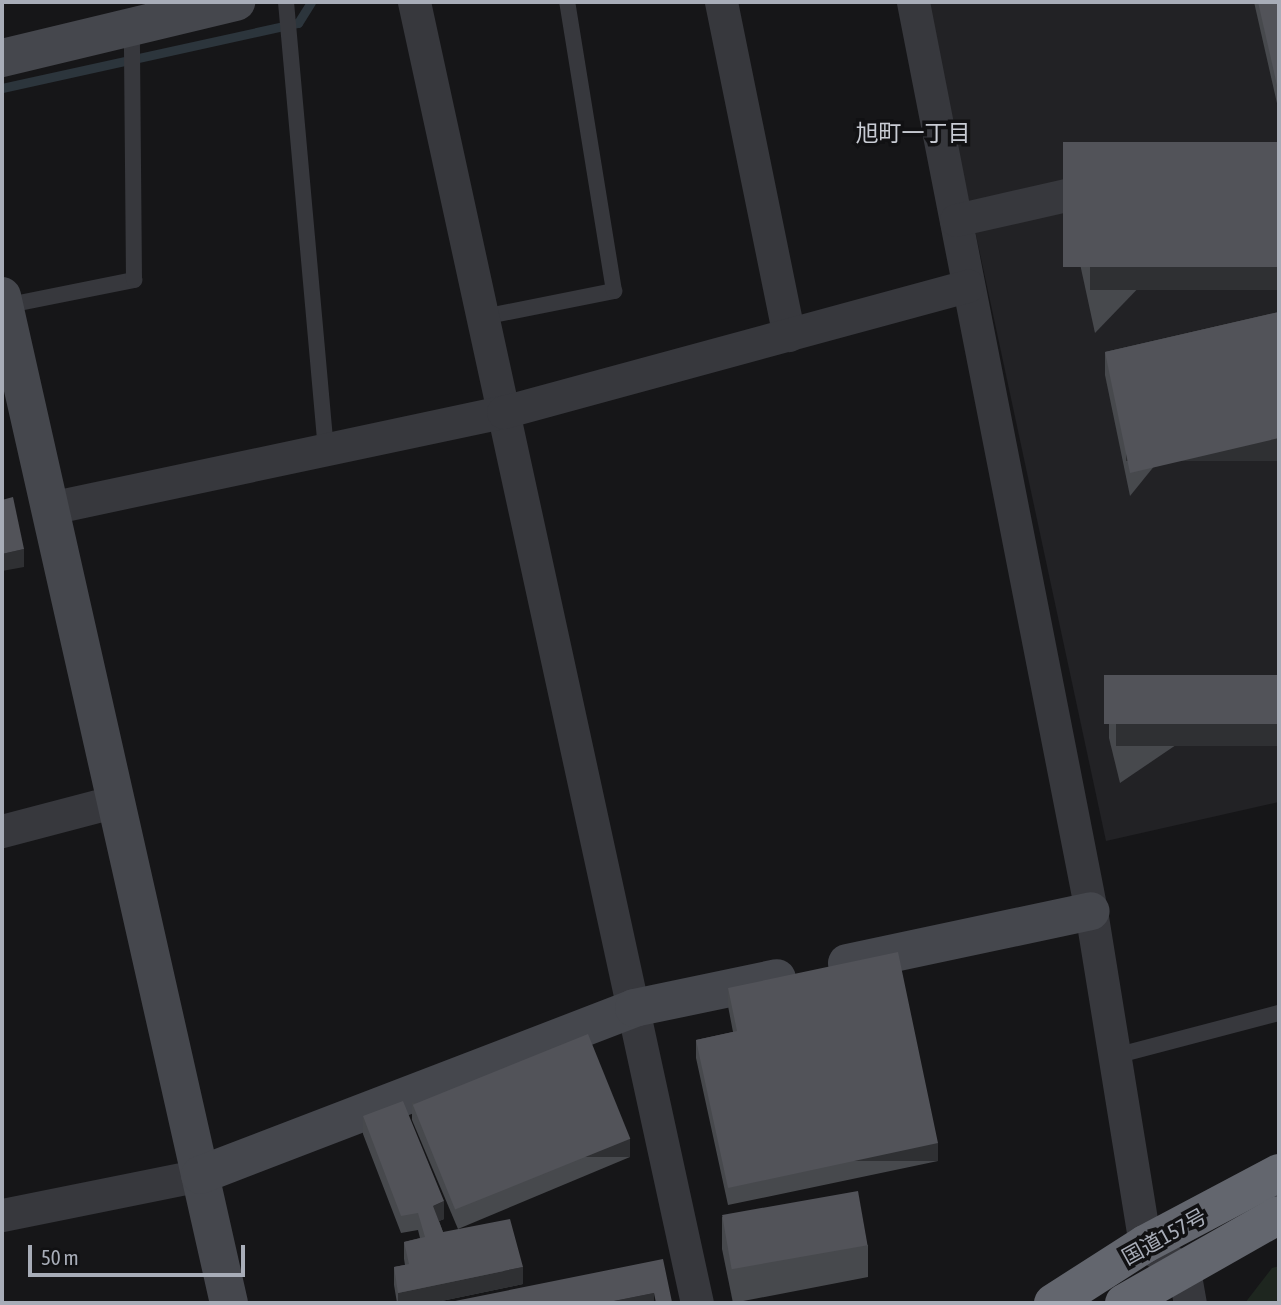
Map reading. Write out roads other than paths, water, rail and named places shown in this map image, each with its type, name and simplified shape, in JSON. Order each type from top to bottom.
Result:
[{"type":"highway","name":"国道157号","points":[[1053,1303],[1145,1244],[1279,1173]]},
{"type":"highway","name":"国道157号","points":[[1124,1303],[1187,1287],[1279,1215]]},
{"type":"street","points":[[414,2],[697,1303]]},
{"type":"street","points":[[721,2],[789,335]]},
{"type":"street","points":[[913,2],[1091,912],[1145,1244],[1187,1287]]},
{"type":"street","points":[[2,58],[220,4]]},
{"type":"street","points":[[956,220],[1144,177]]},
{"type":"street","points":[[50,508],[503,412],[968,286]]},
{"type":"street","points":[[3,301],[229,1303]]},
{"type":"street","points":[[2,831],[116,802]]},
{"type":"street","points":[[2,1215],[200,1175],[634,1008],[1091,912]]},
{"type":"lane","points":[[286,2],[326,450]]},
{"type":"lane","points":[[483,317],[614,291],[568,2]]},
{"type":"lane","points":[[3,301],[134,280],[132,27]]},
{"type":"lane","points":[[1115,1056],[1279,1013]]},
{"type":"waterway","points":[[2,88],[298,23],[311,2]]},
{"type":"district","name":"旭町一丁目","points":[[913,133]]}]
